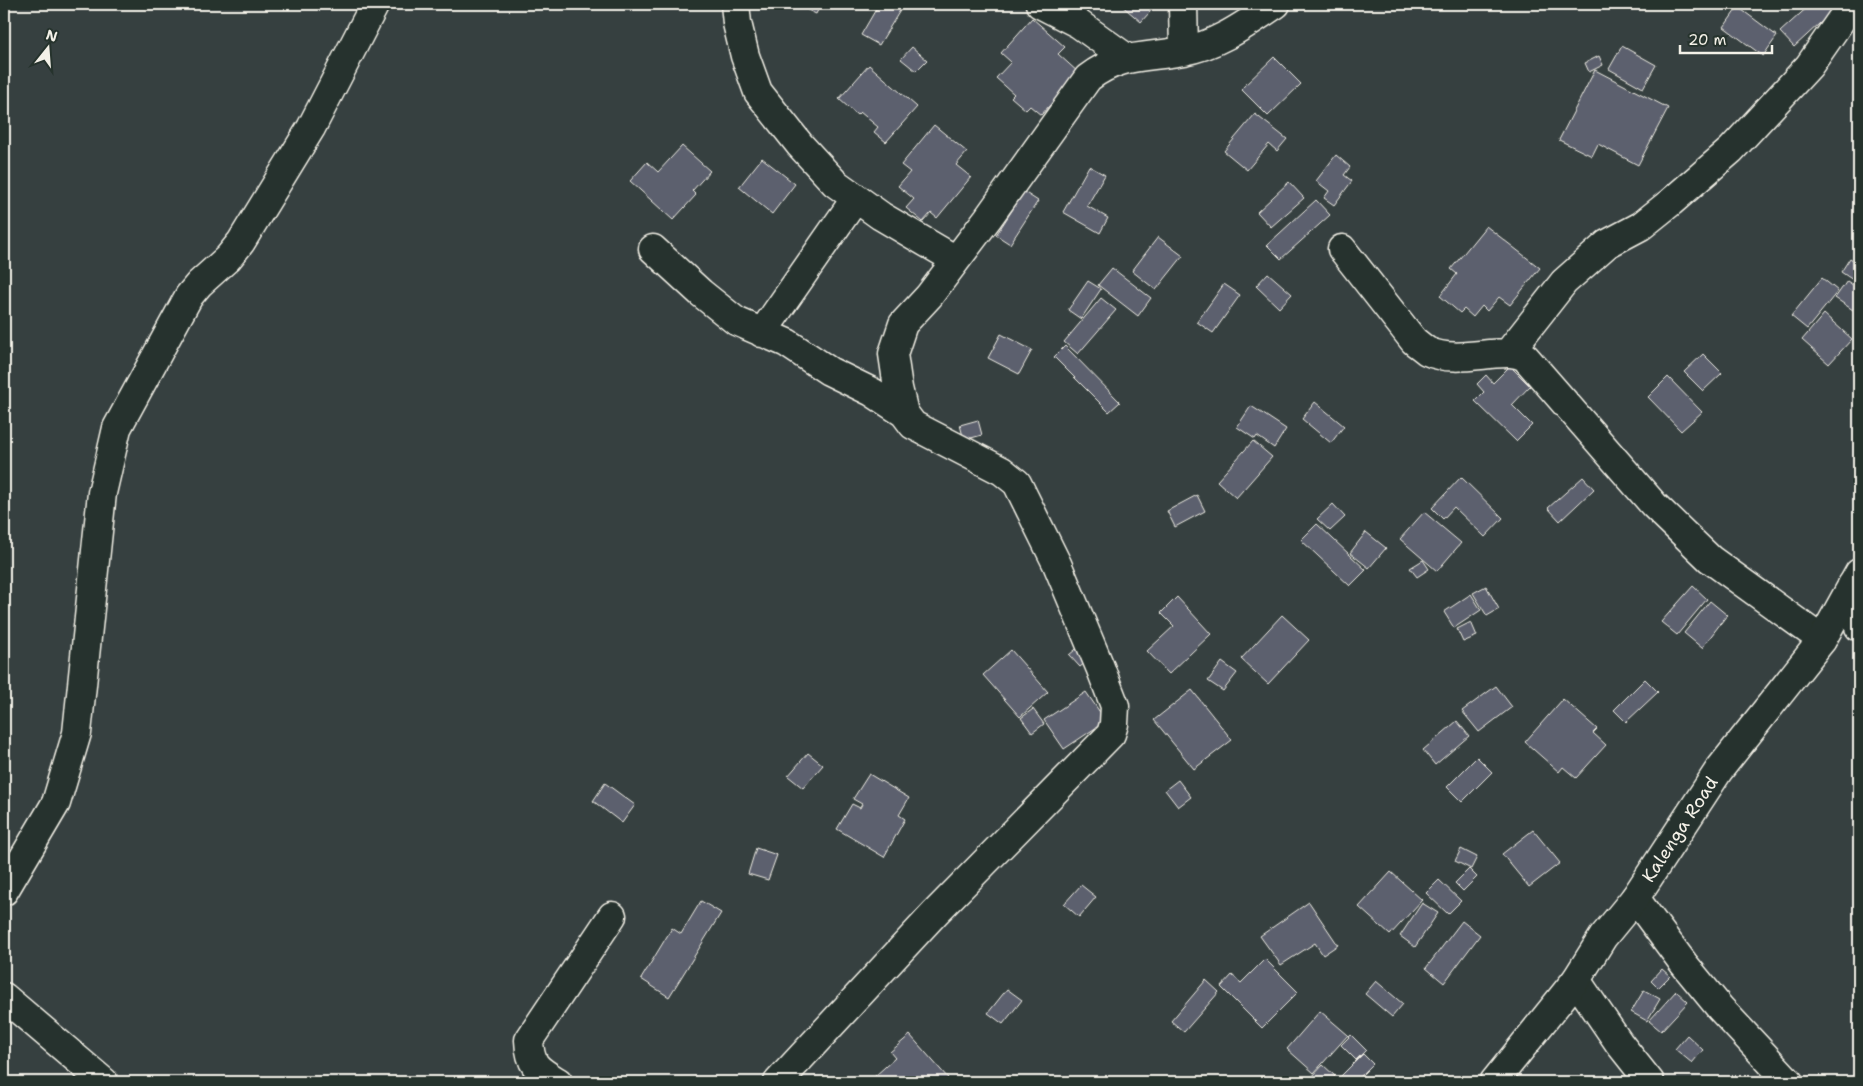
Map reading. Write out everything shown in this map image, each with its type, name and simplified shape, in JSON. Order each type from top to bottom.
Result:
[{"type":"street","points":[[4,891],[56,803],[77,733],[102,493],[117,428],[189,296],[199,284],[228,258],[255,221],[311,128],[376,4]]},
{"type":"street","points":[[735,4],[737,23],[745,56],[758,92],[806,151],[835,183],[881,216],[956,260]]},
{"type":"street","points":[[1040,4],[1079,24],[1128,59]]},
{"type":"street","points":[[1183,4],[1184,51]]},
{"type":"street","points":[[904,413],[893,354],[903,324],[929,296],[988,218],[1088,78],[1102,67],[1128,59],[1184,51],[1219,40],[1276,4]]},
{"type":"street","points":[[1509,352],[1564,282],[1607,244],[1641,226],[1731,150],[1809,66],[1852,4]]},
{"type":"street","points":[[762,333],[856,198]]},
{"type":"street","points":[[652,249],[701,294],[736,321],[786,343],[829,371],[872,392],[904,413],[913,425],[1002,471],[1017,484],[1057,564],[1115,706],[1114,724],[1111,734],[935,913],[778,1082]]},
{"type":"street","points":[[1342,249],[1414,341],[1426,350],[1444,355],[1466,357],[1509,352],[1518,353],[1531,363],[1654,504],[1710,558],[1822,640]]},
{"type":"street","points":[[1856,579],[1859,627]]},
{"type":"street","name":"Kalenga Road","points":[[1494,1082],[1576,980],[1603,937],[1635,898],[1719,770],[1822,640],[1856,579]]},
{"type":"street","points":[[1635,898],[1690,972],[1720,1008],[1789,1082]]},
{"type":"street","points":[[558,1082],[540,1071],[530,1056],[529,1040],[612,916]]},
{"type":"street","points":[[1576,980],[1619,1043],[1650,1082]]},
{"type":"street","points":[[4,997],[104,1082]]},
{"type":"building","points":[[795,4],[821,4],[816,14]]},
{"type":"building","points":[[879,4],[904,4],[879,45],[861,35]]},
{"type":"building","points":[[1120,4],[1157,4],[1141,22]]},
{"type":"building","points":[[1811,4],[1825,4],[1832,12],[1794,47],[1780,32]]},
{"type":"building","points":[[1738,7],[1777,36],[1763,56],[1724,27]]},
{"type":"building","points":[[1032,18],[1065,47],[1058,54],[1079,73],[1041,115],[1030,106],[1026,110],[1011,97],[1014,94],[996,78],[1011,62],[1001,53]]},
{"type":"building","points":[[1622,46],[1656,65],[1643,88],[1609,69]]},
{"type":"building","points":[[912,47],[927,60],[916,71],[901,59]]},
{"type":"building","points":[[1599,56],[1603,65],[1589,72],[1585,63]]},
{"type":"building","points":[[1274,57],[1301,84],[1268,116],[1241,89]]},
{"type":"building","points":[[869,65],[917,107],[886,142],[874,132],[878,127],[860,112],[857,115],[839,99]]},
{"type":"building","points":[[1595,70],[1668,108],[1638,165],[1598,144],[1592,156],[1559,140]]},
{"type":"building","points":[[1255,114],[1287,139],[1277,151],[1269,144],[1247,170],[1224,151]]},
{"type":"building","points":[[934,125],[967,152],[956,165],[971,177],[937,218],[931,213],[923,222],[906,208],[914,199],[898,186],[910,172],[901,165]]},
{"type":"building","points":[[682,146],[710,171],[692,191],[696,195],[673,220],[630,181],[647,162],[658,172]]},
{"type":"building","points":[[1336,155],[1350,167],[1344,175],[1352,181],[1334,205],[1324,198],[1329,191],[1316,181]]},
{"type":"building","points":[[762,158],[795,184],[772,214],[739,187]]},
{"type":"building","points":[[1089,166],[1105,175],[1087,206],[1108,218],[1100,233],[1063,212]]},
{"type":"building","points":[[1289,182],[1304,198],[1271,227],[1257,212]]},
{"type":"building","points":[[1024,192],[1038,201],[1010,244],[996,235]]},
{"type":"building","points":[[1316,200],[1330,215],[1281,259],[1267,245]]},
{"type":"building","points":[[1486,226],[1540,268],[1510,305],[1499,297],[1487,311],[1482,306],[1473,317],[1464,309],[1460,313],[1440,296],[1457,274],[1451,269]]},
{"type":"building","points":[[1158,237],[1183,256],[1156,290],[1132,271]]},
{"type":"building","points":[[1850,258],[1859,264],[1859,284],[1841,272]]},
{"type":"building","points":[[1112,268],[1151,298],[1138,316],[1098,285]]},
{"type":"building","points":[[1268,273],[1292,294],[1279,308],[1256,286]]},
{"type":"building","points":[[1822,278],[1838,291],[1807,329],[1791,316]]},
{"type":"building","points":[[1088,281],[1101,289],[1081,319],[1068,310]]},
{"type":"building","points":[[1847,281],[1859,289],[1859,314],[1835,298]]},
{"type":"building","points":[[1224,284],[1240,295],[1213,333],[1197,322]]},
{"type":"building","points":[[1101,298],[1116,310],[1078,354],[1064,342]]},
{"type":"building","points":[[1824,314],[1852,339],[1829,364],[1802,340]]},
{"type":"building","points":[[1001,334],[1032,350],[1019,374],[988,358]]},
{"type":"building","points":[[1065,346],[1120,402],[1109,412],[1054,357]]},
{"type":"building","points":[[1703,354],[1722,373],[1703,391],[1684,372]]},
{"type":"building","points":[[1510,366],[1530,386],[1512,405],[1532,425],[1516,441],[1475,401],[1484,392],[1477,384],[1486,375],[1493,383]]},
{"type":"building","points":[[1668,377],[1702,412],[1681,431],[1648,397]]},
{"type":"building","points":[[1315,402],[1344,426],[1331,443],[1302,419]]},
{"type":"building","points":[[1251,406],[1286,429],[1274,448],[1257,436],[1255,439],[1237,427]]},
{"type":"building","points":[[978,420],[982,435],[964,440],[960,425]]},
{"type":"building","points":[[1253,441],[1272,457],[1236,498],[1217,481]]},
{"type":"building","points":[[1461,477],[1503,518],[1485,537],[1454,507],[1443,519],[1432,508]]},
{"type":"building","points":[[1583,477],[1594,489],[1560,521],[1548,508]]},
{"type":"building","points":[[1197,495],[1205,511],[1175,527],[1167,511]]},
{"type":"building","points":[[1333,504],[1345,517],[1330,531],[1317,519]]},
{"type":"building","points":[[1424,512],[1461,543],[1437,571],[1400,539]]},
{"type":"building","points":[[1317,524],[1366,570],[1350,586],[1301,540]]},
{"type":"building","points":[[1366,532],[1386,548],[1369,568],[1350,553]]},
{"type":"building","points":[[1423,560],[1429,569],[1417,577],[1410,568]]},
{"type":"building","points":[[1486,586],[1499,609],[1487,616],[1473,593]]},
{"type":"building","points":[[1693,586],[1707,599],[1677,635],[1661,622]]},
{"type":"building","points":[[1471,594],[1481,610],[1454,628],[1444,612]]},
{"type":"building","points":[[1177,597],[1211,634],[1169,674],[1147,651],[1174,626],[1161,613]]},
{"type":"building","points":[[1710,601],[1727,615],[1702,648],[1684,633]]},
{"type":"building","points":[[1282,615],[1309,640],[1268,684],[1241,659]]},
{"type":"building","points":[[1471,622],[1477,636],[1463,642],[1457,629]]},
{"type":"building","points":[[1081,645],[1091,658],[1080,667],[1069,655]]},
{"type":"building","points":[[1011,650],[1048,692],[1020,717],[983,675]]},
{"type":"building","points":[[1222,662],[1237,673],[1223,691],[1208,681]]},
{"type":"building","points":[[1645,679],[1658,692],[1626,722],[1614,710]]},
{"type":"building","points":[[1496,686],[1512,707],[1479,732],[1462,711]]},
{"type":"building","points":[[1192,690],[1232,740],[1194,769],[1154,720]]},
{"type":"building","points":[[1086,692],[1106,721],[1064,749],[1044,720]]},
{"type":"building","points":[[1563,699],[1597,729],[1593,733],[1606,745],[1576,778],[1563,767],[1559,772],[1525,742]]},
{"type":"building","points":[[1033,709],[1044,724],[1032,733],[1021,718]]},
{"type":"building","points":[[1457,721],[1469,736],[1435,765],[1423,750]]},
{"type":"building","points":[[808,753],[823,765],[803,788],[788,776]]},
{"type":"building","points":[[1477,757],[1492,772],[1462,802],[1447,787]]},
{"type":"building","points":[[869,774],[909,798],[899,815],[905,819],[884,857],[837,829],[852,804],[860,808],[862,804],[853,799]]},
{"type":"building","points":[[1178,780],[1191,797],[1178,807],[1165,790]]},
{"type":"building","points":[[605,783],[635,805],[622,823],[593,801]]},
{"type":"building","points":[[1533,830],[1560,863],[1529,887],[1502,854]]},
{"type":"building","points":[[756,848],[777,855],[768,880],[748,874]]},
{"type":"building","points":[[1461,849],[1477,857],[1471,869],[1455,861]]},
{"type":"building","points":[[1469,869],[1477,877],[1463,891],[1455,883]]},
{"type":"building","points":[[1391,872],[1422,900],[1390,935],[1359,907]]},
{"type":"building","points":[[1439,880],[1461,901],[1448,914],[1426,893]]},
{"type":"building","points":[[1081,885],[1096,897],[1079,917],[1064,904]]},
{"type":"building","points":[[701,901],[721,913],[669,997],[641,979],[672,928],[681,934]]},
{"type":"building","points":[[1309,902],[1338,945],[1323,955],[1315,943],[1281,965],[1260,936]]},
{"type":"building","points":[[1422,903],[1438,913],[1415,947],[1400,936]]},
{"type":"building","points":[[1462,921],[1480,935],[1444,983],[1426,968]]},
{"type":"building","points":[[1265,959],[1298,992],[1262,1028],[1221,987],[1232,975],[1241,983]]},
{"type":"building","points":[[1662,969],[1670,976],[1658,988],[1651,981]]},
{"type":"building","points":[[1206,980],[1219,992],[1184,1032],[1171,1021]]},
{"type":"building","points":[[1376,981],[1403,1004],[1392,1017],[1365,994]]},
{"type":"building","points":[[1007,989],[1022,1000],[1003,1024],[988,1013]]},
{"type":"building","points":[[1644,990],[1660,999],[1647,1021],[1631,1012]]},
{"type":"building","points":[[1676,991],[1688,1002],[1661,1031],[1649,1021]]},
{"type":"building","points":[[1320,1011],[1348,1035],[1314,1073],[1287,1049]]},
{"type":"building","points":[[910,1035],[948,1078],[943,1082],[881,1082],[875,1076],[895,1058],[890,1052]]},
{"type":"building","points":[[1351,1035],[1366,1050],[1356,1060],[1341,1045]]},
{"type":"building","points":[[1687,1035],[1703,1050],[1692,1063],[1675,1049]]},
{"type":"building","points":[[1363,1054],[1373,1064],[1355,1082],[1335,1082]]},
{"type":"building","points":[[1323,1065],[1335,1076],[1329,1082],[1319,1082],[1312,1077]]}]
